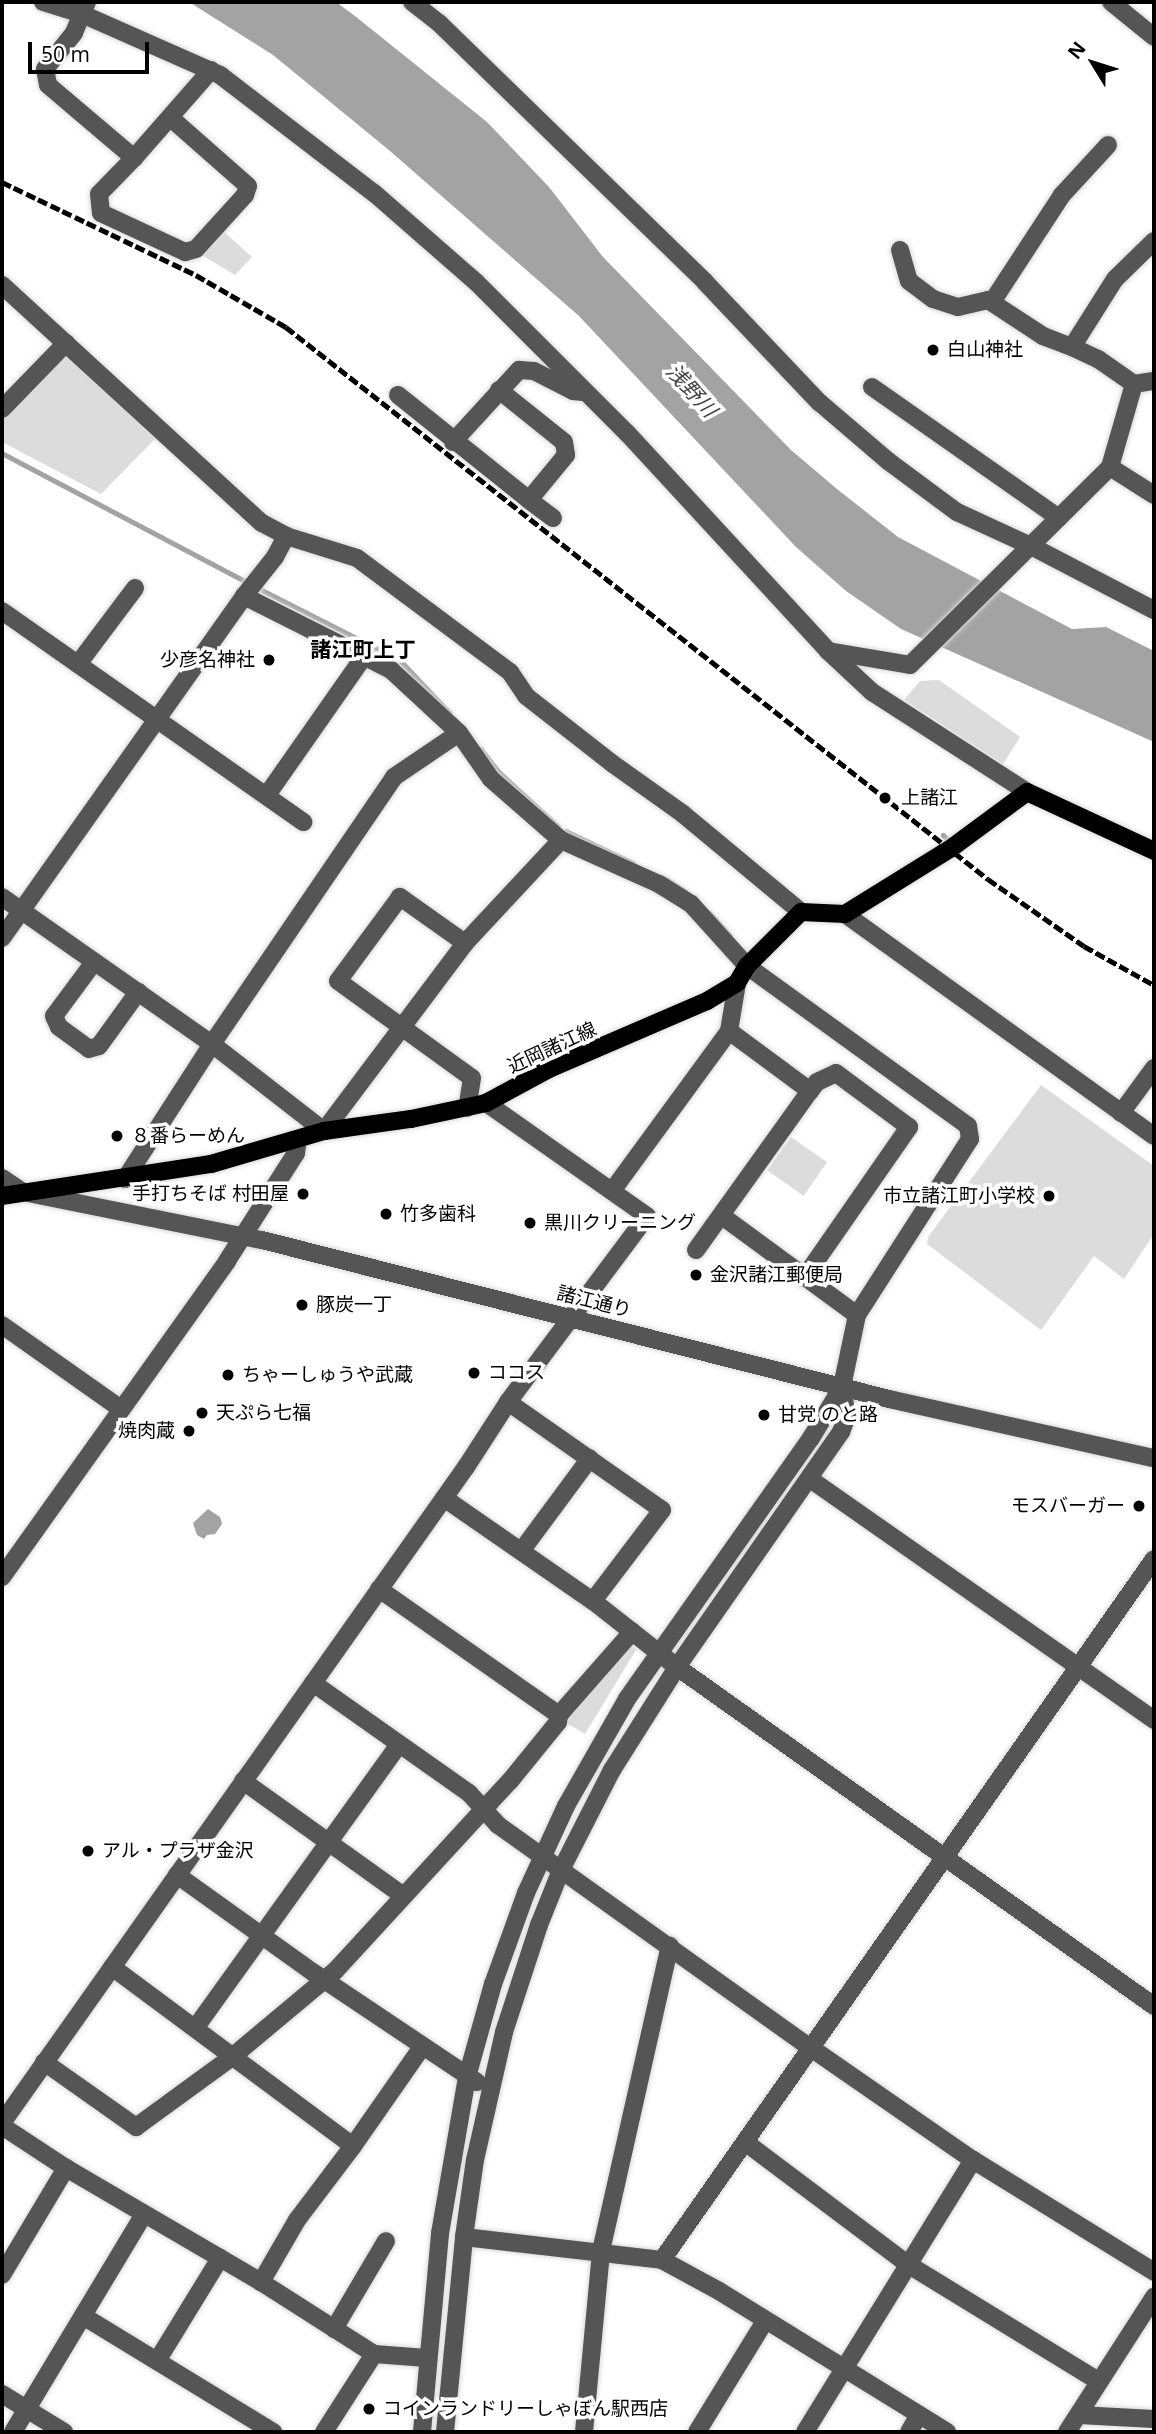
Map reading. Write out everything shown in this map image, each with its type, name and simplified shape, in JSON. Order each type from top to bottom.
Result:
[{"type":"main road","points":[[801,912],[845,914],[950,849],[1027,792],[1154,851]]},
{"type":"main road","name":"近岡諸江線","points":[[2,1196],[211,1164],[324,1131],[486,1104],[549,1069],[707,1001],[737,983],[747,965],[801,912]]},
{"type":"street","points":[[43,2],[85,8],[211,70],[374,193],[475,282],[586,393],[828,651],[872,692],[1027,792]]},
{"type":"street","points":[[412,2],[439,23],[705,282],[819,402],[888,461],[957,512],[1031,546],[1154,610]]},
{"type":"street","points":[[1111,2],[1154,37]]},
{"type":"street","points":[[85,8],[74,33],[45,69],[48,85],[134,158]]},
{"type":"street","points":[[171,118],[248,186],[245,195],[196,249],[185,252],[101,213],[99,194],[171,118],[211,70]]},
{"type":"street","points":[[992,302],[1054,205],[1108,145]]},
{"type":"street","points":[[1072,347],[1091,312],[1115,279],[1154,241]]},
{"type":"street","points":[[900,250],[909,281],[933,299],[958,307],[988,300],[1043,336],[1098,359],[1134,384],[1154,381]]},
{"type":"street","points":[[2,286],[262,523],[286,536],[357,558],[510,672],[526,696],[612,764],[683,814],[801,912]]},
{"type":"street","points":[[2,409],[66,343]]},
{"type":"street","points":[[453,442],[519,370],[534,371],[573,391],[586,393]]},
{"type":"street","points":[[828,651],[910,665],[1110,467],[1134,384]]},
{"type":"street","points":[[872,387],[1059,517]]},
{"type":"street","points":[[499,390],[564,442],[566,455],[529,500]]},
{"type":"street","points":[[398,395],[453,442],[553,518]]},
{"type":"street","points":[[1110,467],[1154,495]]},
{"type":"street","points":[[2,939],[155,720],[275,557],[286,536]]},
{"type":"street","points":[[78,664],[135,588]]},
{"type":"street","points":[[244,596],[391,670],[459,733],[491,779],[561,840],[659,884],[691,904],[747,965],[968,1126],[970,1139],[857,1315],[842,1387],[811,1438],[658,1652],[598,1746],[542,1856],[510,1932],[467,2077],[440,2234],[422,2432]]},
{"type":"street","points":[[2,611],[303,822]]},
{"type":"street","points":[[267,795],[365,655]]},
{"type":"street","points":[[125,1179],[212,1044],[394,777],[459,733]]},
{"type":"street","points":[[2,897],[212,1044],[324,1131],[465,943],[561,840]]},
{"type":"street","points":[[465,943],[400,897],[338,981],[472,1078],[467,1108]]},
{"type":"street","points":[[845,914],[1154,1136]]},
{"type":"street","points":[[94,962],[54,1016],[59,1027],[89,1049],[99,1046],[138,992]]},
{"type":"street","points":[[612,1191],[729,1031],[737,983]]},
{"type":"street","points":[[729,1031],[810,1091]]},
{"type":"street","points":[[1121,1113],[1154,1068]]},
{"type":"street","points":[[696,1250],[817,1082],[836,1073],[909,1127],[804,1278]]},
{"type":"street","points":[[427,2358],[374,2354],[261,2282],[66,2168],[2,2125],[444,1498],[508,1402],[647,1216],[486,1104]]},
{"type":"street","points":[[2,1577],[242,1237],[296,1153],[298,1139]]},
{"type":"street","points":[[2,1178],[23,1192]]},
{"type":"street","name":"諸江通り","points":[[23,1192],[242,1237],[842,1387],[1154,1458]]},
{"type":"street","points":[[722,1216],[857,1315]]},
{"type":"street","points":[[2,1325],[121,1409]]},
{"type":"street","points":[[446,2432],[464,2237],[489,2089],[518,1981],[561,1870],[612,1770],[677,1667],[842,1432],[847,1416],[842,1387]]},
{"type":"street","points":[[508,1402],[662,1510],[593,1601]]},
{"type":"street","points":[[522,1550],[590,1458]]},
{"type":"street","points":[[810,1479],[1154,1720]]},
{"type":"street","points":[[444,1498],[522,1550],[677,1667],[1154,2006]]},
{"type":"street","points":[[662,2260],[1154,1559]]},
{"type":"street","points":[[379,1589],[559,1715]]},
{"type":"street","points":[[44,2062],[136,2127],[232,2057],[325,1979],[510,1781],[558,1722],[559,1715],[632,1632]]},
{"type":"street","points":[[313,1683],[483,1807],[498,1825],[811,2048],[973,2160],[1154,2272]]},
{"type":"street","points":[[196,2027],[399,1744]]},
{"type":"street","points":[[243,1781],[402,1895]]},
{"type":"street","points":[[177,1875],[422,2047],[489,2089]]},
{"type":"street","points":[[584,2432],[601,2251],[670,1946]]},
{"type":"street","points":[[112,1967],[353,2146]]},
{"type":"street","points":[[261,2282],[297,2220],[422,2047]]},
{"type":"street","points":[[745,2142],[909,2265],[1098,2381]]},
{"type":"street","points":[[805,2432],[973,2160]]},
{"type":"street","points":[[2,2276],[66,2168]]},
{"type":"street","points":[[13,2432],[144,2214]]},
{"type":"street","points":[[464,2237],[662,2260],[719,2291],[947,2432]]},
{"type":"street","points":[[334,2329],[386,2241]]},
{"type":"street","points":[[157,2361],[219,2258]]},
{"type":"street","points":[[1067,2432],[1154,2297]]},
{"type":"street","points":[[83,2316],[273,2432]]},
{"type":"street","points":[[697,2432],[765,2321]]},
{"type":"street","points":[[324,2432],[374,2354]]},
{"type":"street","points":[[2,2394],[64,2432]]},
{"type":"street","points":[[909,2432],[919,2415]]},
{"type":"street","points":[[1079,2415],[1154,2419]]},
{"type":"shaded area","points":[[222,230],[252,257],[235,275],[200,254]]},
{"type":"shaded area","points":[[61,357],[69,357],[155,439],[101,494],[2,442],[2,421]]},
{"type":"shaded area","points":[[939,680],[1020,737],[1003,764],[904,700],[920,681]]},
{"type":"shaded area","name":"市立諸江町小学校","points":[[1041,1085],[1154,1166],[1154,1234],[1124,1279],[1094,1256],[1041,1330],[927,1244],[928,1237]]},
{"type":"shaded area","points":[[791,1137],[827,1162],[804,1196],[767,1171]]},
{"type":"shaded area","points":[[622,1639],[636,1650],[585,1734],[558,1718]]},
{"type":"water","name":"浅野川","points":[[189,2],[336,2],[355,16],[487,122],[549,187],[603,257],[791,450],[837,489],[898,537],[1072,629],[1106,627],[1154,651],[1154,742],[901,629],[846,591],[796,547],[579,316],[390,151],[273,55]]},
{"type":"water","points":[[208,1509],[220,1517],[222,1524],[215,1534],[207,1535],[204,1539],[197,1535],[193,1523]]},
{"type":"waterway","points":[[2,453],[250,584]]},
{"type":"waterway","points":[[258,588],[400,660],[450,713]]},
{"type":"waterway","points":[[481,749],[499,772],[558,826]]},
{"type":"waterway","points":[[566,831],[633,863]]},
{"type":"waterway","points":[[943,835],[950,841]]},
{"type":"waterway","points":[[666,879],[685,891]]},
{"type":"waterway","points":[[710,913],[730,935]]},
{"type":"railway","points":[[2,182],[196,275],[286,327],[988,879],[1084,946],[1154,985]]},
{"type":"place","name":"白山神社","points":[[933,350]]},
{"type":"place","name":"少彦名神社","points":[[269,660]]},
{"type":"place","name":"上諸江","points":[[885,798]]},
{"type":"place","name":"８番らーめん","points":[[117,1136]]},
{"type":"place","name":"手打ちそば 村田屋","points":[[303,1194]]},
{"type":"place","name":"市立諸江町小学校","points":[[1049,1196]]},
{"type":"place","name":"竹多歯科","points":[[386,1214]]},
{"type":"place","name":"黒川クリーニング","points":[[530,1223]]},
{"type":"place","name":"金沢諸江郵便局","points":[[696,1275]]},
{"type":"place","name":"豚炭一丁","points":[[302,1305]]},
{"type":"place","name":"ココス","points":[[474,1373]]},
{"type":"place","name":"ちゃーしゅうや武蔵","points":[[228,1375]]},
{"type":"place","name":"天ぷら七福","points":[[202,1413]]},
{"type":"place","name":"甘党 のと路","points":[[764,1415]]},
{"type":"place","name":"焼肉蔵","points":[[189,1431]]},
{"type":"place","name":"モスバーガー","points":[[1139,1506]]},
{"type":"place","name":"アル・プラザ金沢","points":[[88,1851]]},
{"type":"place","name":"コインランドリーしゃぼん駅西店","points":[[369,2409]]},
{"type":"district","name":"諸江町上丁","points":[[363,649]]}]
